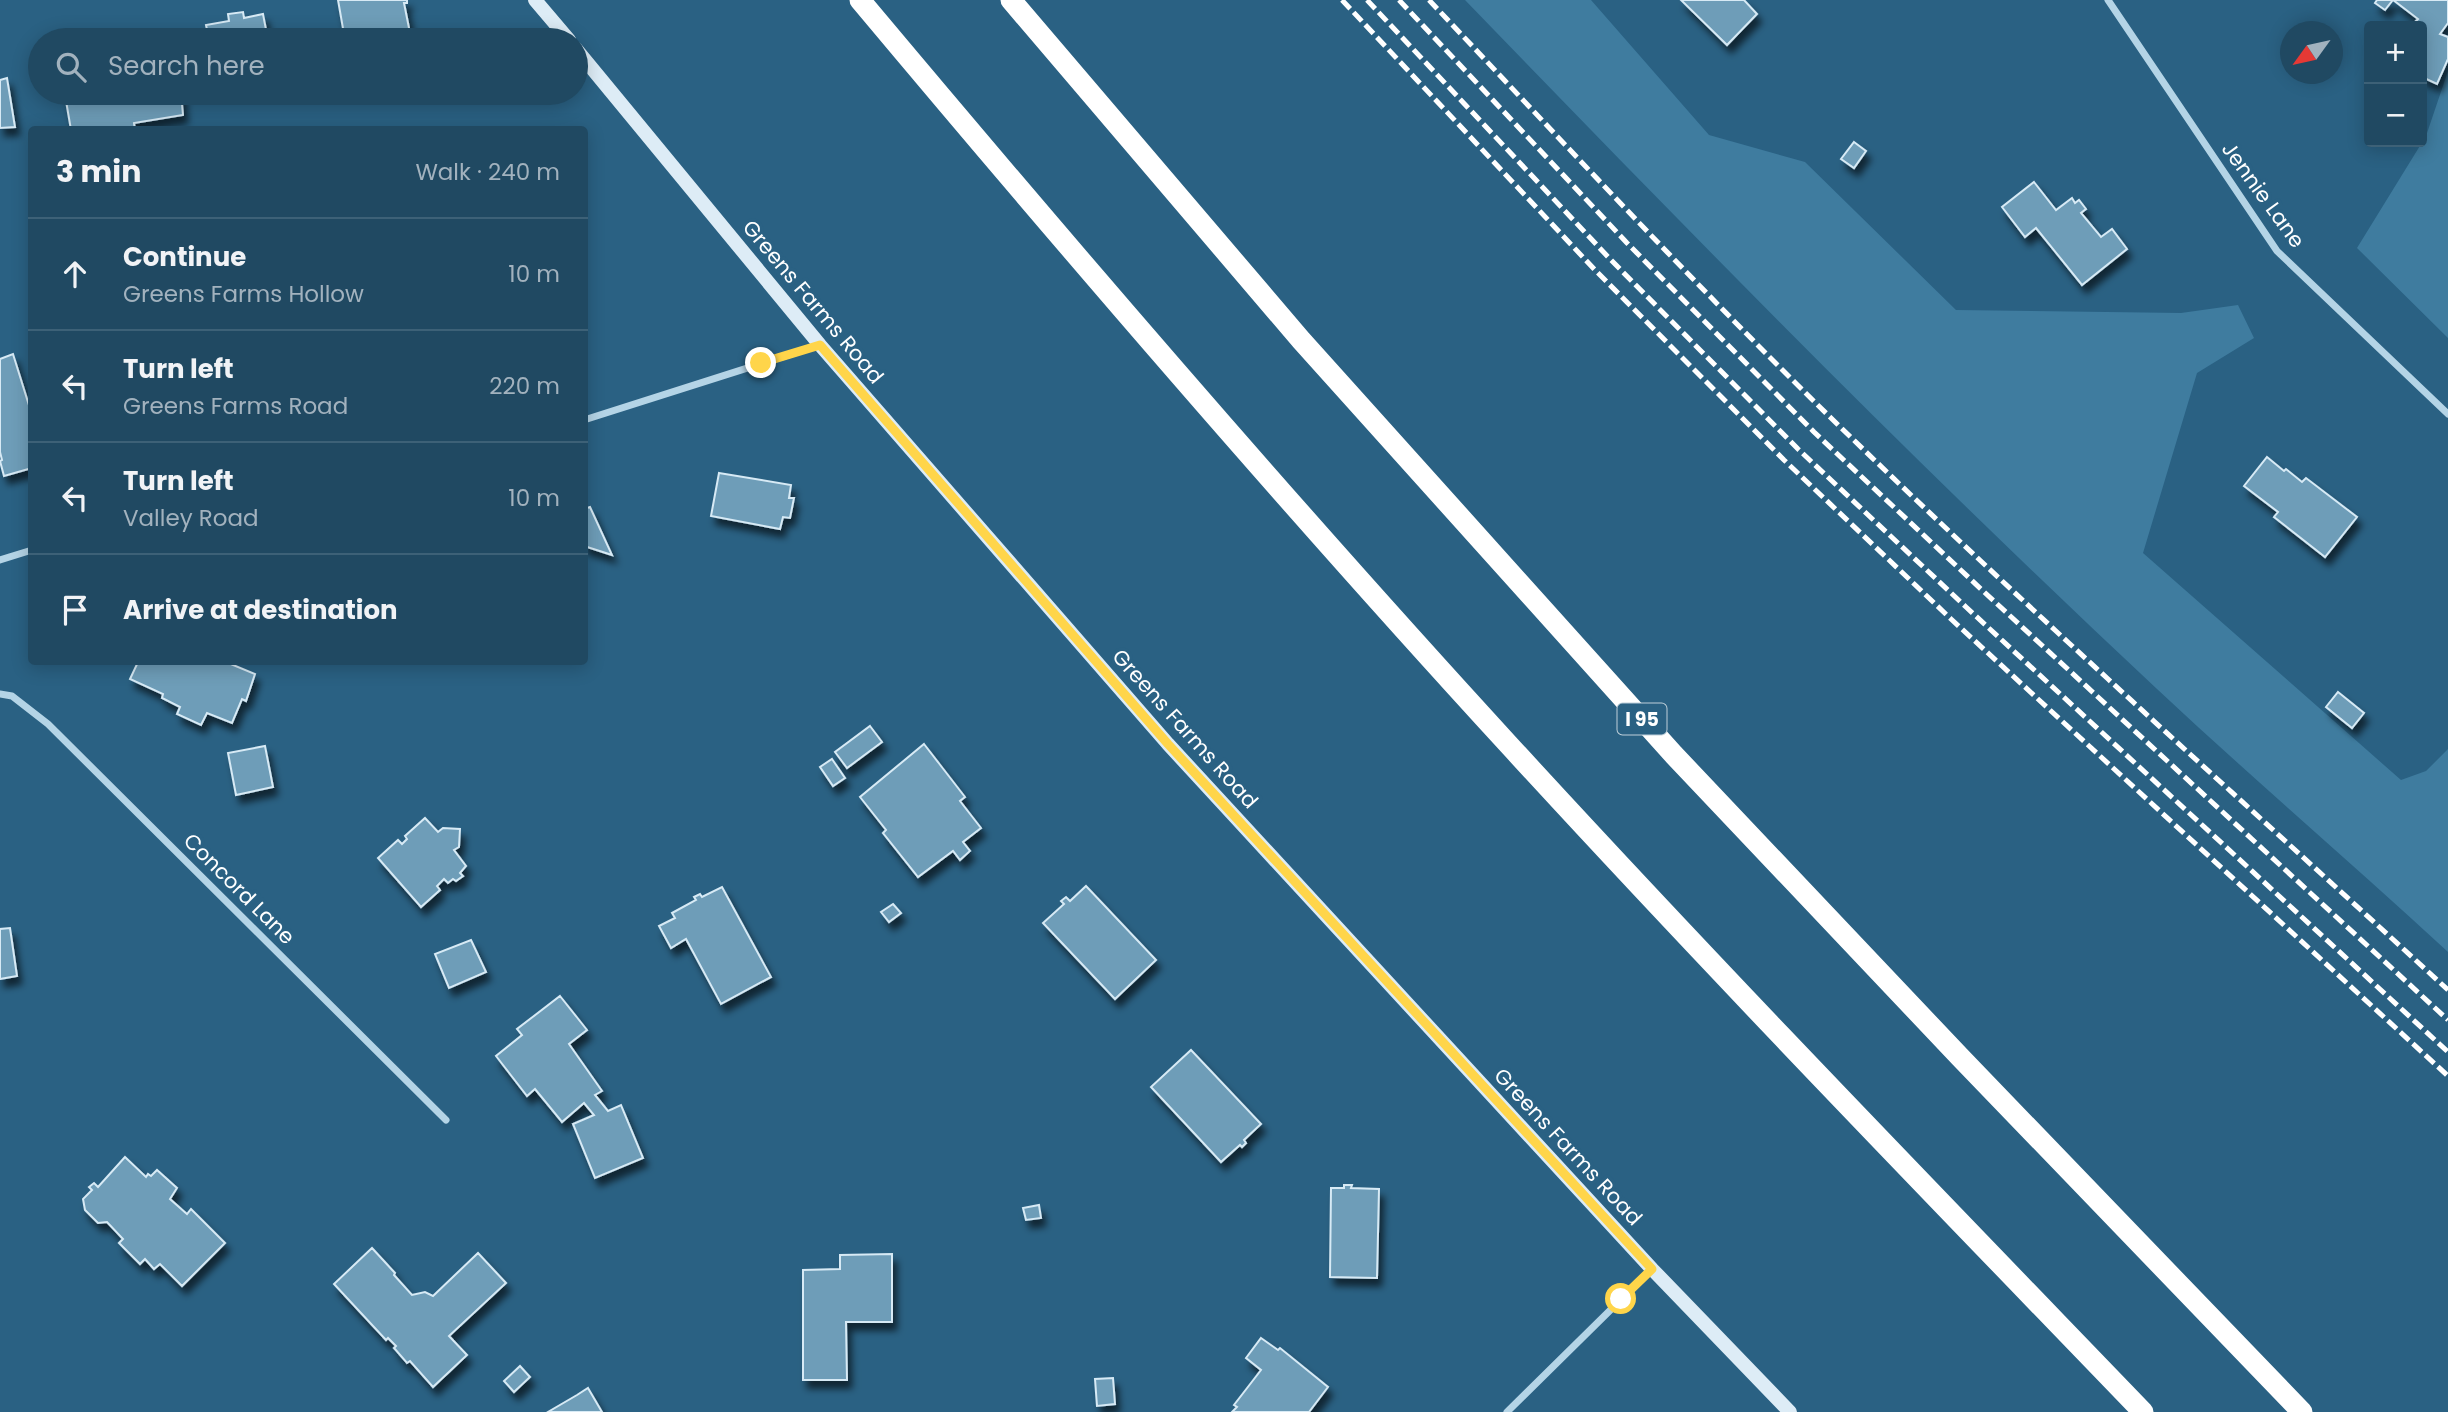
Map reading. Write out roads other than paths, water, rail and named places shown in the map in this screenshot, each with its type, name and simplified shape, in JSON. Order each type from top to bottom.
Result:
[{"type":"highway","points":[[860,0],[1134,324],[1412,639],[1604,848],[1861,1120],[2143,1412]]},
{"type":"highway","name":"I 95","points":[[1011,0],[1301,340],[1646,724],[1960,1058],[2302,1412]]},
{"type":"main road","points":[[535,0],[559,28]]},
{"type":"main road","name":"Greens Farms Road","points":[[588,64],[820,345],[1168,744],[1652,1269],[1790,1412]]},
{"type":"street","name":"Jennie Lane","points":[[2108,0],[2277,251],[2448,414]]},
{"type":"street","points":[[588,419],[820,345]]},
{"type":"street","points":[[0,560],[28,551]]},
{"type":"street","name":"Concord Lane","points":[[0,694],[12,696],[48,724],[446,1120]]},
{"type":"street","points":[[1507,1412],[1652,1269]]},
{"type":"railway","points":[[1342,0],[1595,270],[1784,460],[1951,619],[2448,1076]]},
{"type":"railway","points":[[1367,0],[1610,259],[1798,449],[2448,1052]]},
{"type":"railway","points":[[1399,0],[1627,243],[1814,432],[2448,1020]]},
{"type":"railway","points":[[1429,0],[1677,263],[1830,417],[2060,634],[2448,990]]}]
